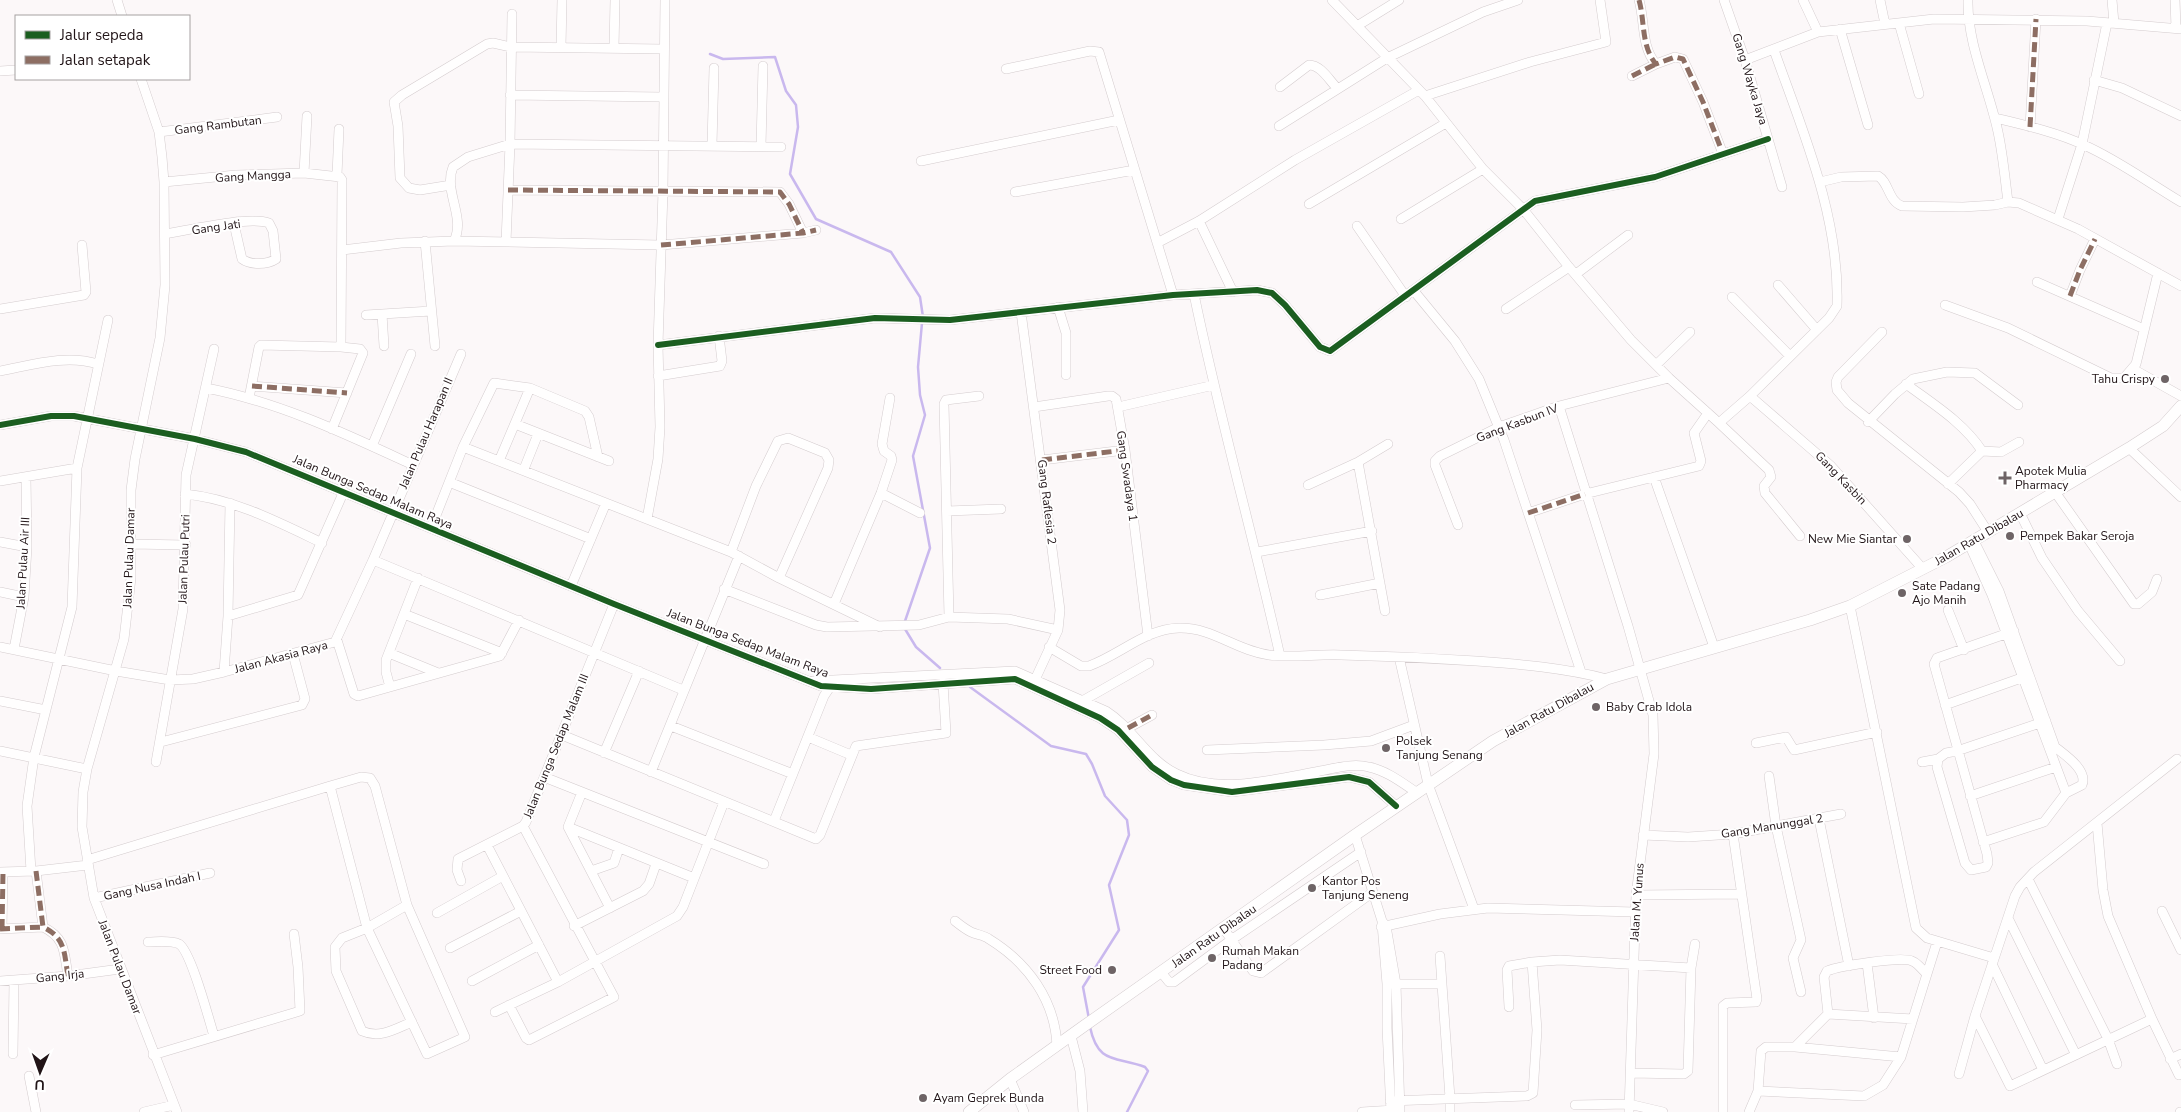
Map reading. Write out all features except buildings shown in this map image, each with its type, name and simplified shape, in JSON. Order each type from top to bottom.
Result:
[{"type":"main road","name":"Jalan Ratu Dibalau","points":[[968,1112],[1010,1078],[1416,792],[1493,741],[1607,679],[1810,620],[1850,606],[1971,542],[2129,448],[2163,426],[2181,406]]},
{"type":"street","points":[[117,0],[122,15]]},
{"type":"street","points":[[562,0],[562,47]]},
{"type":"street","points":[[614,48],[615,0]]},
{"type":"street","points":[[647,519],[658,460],[660,427],[658,345],[663,191],[665,0]]},
{"type":"street","points":[[1332,0],[1422,93],[1483,169],[1523,209],[1631,340],[1669,378],[1769,470],[1771,477],[1764,486],[1765,494],[1800,536]]},
{"type":"street","points":[[1357,26],[1399,0]]},
{"type":"street","points":[[1279,126],[1336,88],[1387,58],[1505,2],[1518,0]]},
{"type":"street","points":[[1157,243],[1199,221],[1282,168],[1422,93],[1606,42],[1600,0]]},
{"type":"street","points":[[1639,0],[1646,45],[1656,64]]},
{"type":"street","name":"Gang Wayka Jaya","points":[[1724,0],[1745,60],[1782,188]]},
{"type":"street","points":[[1803,0],[1818,32]]},
{"type":"street","points":[[1880,0],[1886,24]]},
{"type":"street","points":[[1968,0],[1969,18],[1999,133],[2008,202]]},
{"type":"street","points":[[2058,219],[2082,144],[2094,80],[2110,23],[2112,0]]},
{"type":"street","points":[[1745,60],[1818,32],[1934,19],[2036,19],[2179,28],[2175,0]]},
{"type":"street","points":[[506,242],[512,14]]},
{"type":"street","points":[[2030,127],[2036,19]]},
{"type":"street","points":[[1899,23],[1918,94]]},
{"type":"street","points":[[1840,29],[1868,125]]},
{"type":"street","points":[[451,185],[420,190],[409,188],[400,178],[398,126],[394,102],[402,95],[487,44],[493,43],[511,47],[664,48]]},
{"type":"street","points":[[1719,423],[1750,396],[1835,312],[1838,302],[1831,232],[1820,182],[1774,50]]},
{"type":"street","points":[[1006,69],[1090,51],[1098,51],[1173,295]]},
{"type":"street","points":[[1632,76],[1675,57],[1683,60],[1703,102],[1723,154]]},
{"type":"street","points":[[1280,87],[1308,65],[1313,65],[1336,88]]},
{"type":"street","points":[[761,146],[763,66]]},
{"type":"street","points":[[712,145],[714,68]]},
{"type":"street","points":[[0,71],[15,70]]},
{"type":"street","name":"Jalan Pulau Damar","points":[[141,80],[159,132],[164,182],[166,269],[161,330],[141,428],[131,490],[131,578],[128,613],[116,671],[87,769],[83,792],[82,817],[94,898],[175,1108]]},
{"type":"street","points":[[2094,80],[2122,88],[2181,116]]},
{"type":"street","points":[[510,95],[663,97]]},
{"type":"street","points":[[304,173],[307,116]]},
{"type":"street","name":"Gang Rambutan","points":[[159,132],[277,117]]},
{"type":"street","points":[[1995,118],[2082,144],[2181,202]]},
{"type":"street","points":[[921,161],[1120,120]]},
{"type":"street","points":[[1309,204],[1446,123]]},
{"type":"street","points":[[339,129],[342,250],[341,347]]},
{"type":"street","points":[[658,345],[876,318],[936,320],[1173,295],[1257,290],[1272,293],[1322,350],[1328,351],[1333,350],[1406,297],[1523,209],[1544,198],[1656,177],[1768,139]]},
{"type":"street","points":[[454,241],[457,221],[451,185],[451,172],[459,162],[510,144],[781,146]]},
{"type":"street","points":[[1401,219],[1483,169]]},
{"type":"street","points":[[1015,192],[1134,170]]},
{"type":"street","name":"Gang Mangga","points":[[164,182],[236,175],[304,173],[339,176]]},
{"type":"street","points":[[1820,182],[1841,177],[1878,176],[1882,178],[1895,202],[1902,206],[1963,208],[2008,202],[2019,203],[2058,219],[2181,286]]},
{"type":"street","points":[[508,190],[780,192],[789,204],[802,234]]},
{"type":"street","points":[[1199,221],[1233,292]]},
{"type":"street","name":"Gang Jati","points":[[165,234],[234,224],[267,222],[272,226],[276,259],[254,263],[242,259],[234,224]]},
{"type":"street","points":[[1356,226],[1406,297]]},
{"type":"street","points":[[342,250],[425,241],[661,245],[802,234],[816,230]]},
{"type":"street","points":[[1576,274],[1628,235]]},
{"type":"street","points":[[2070,296],[2095,238]]},
{"type":"street","points":[[425,241],[435,346]]},
{"type":"street","points":[[0,309],[84,295],[86,292],[82,245]]},
{"type":"street","points":[[1506,309],[1569,267]]},
{"type":"street","points":[[1945,305],[2008,328],[2111,378],[2124,378],[2133,369],[2139,356],[2158,273]]},
{"type":"street","points":[[2037,282],[2144,330]]},
{"type":"street","points":[[1778,284],[1817,330]]},
{"type":"street","points":[[1414,291],[1480,378],[1499,427],[1581,672]]},
{"type":"street","points":[[1194,294],[1214,386],[1257,552],[1280,656]]},
{"type":"street","points":[[1732,297],[1790,356]]},
{"type":"street","points":[[1058,307],[1066,333],[1066,375]]},
{"type":"street","points":[[366,315],[431,311]]},
{"type":"street","name":"Gang Raflesia 2","points":[[1021,312],[1042,460],[1060,610],[1058,630],[1033,683]]},
{"type":"street","points":[[382,314],[384,346]]},
{"type":"street","points":[[43,927],[33,871],[26,814],[34,757],[60,660],[73,601],[77,468],[108,320]]},
{"type":"street","points":[[1656,365],[1690,332]]},
{"type":"street","points":[[1882,332],[1838,377],[1836,382],[1840,395],[1868,422],[1948,484],[1970,504],[1988,532]]},
{"type":"street","points":[[658,376],[720,366],[722,361],[719,336]]},
{"type":"street","points":[[249,398],[261,345],[341,347],[360,350],[363,353],[332,429]]},
{"type":"street","name":"Jalan Pulau Putri","points":[[156,762],[180,632],[186,545],[186,475],[214,349]]},
{"type":"street","points":[[372,446],[411,354]]},
{"type":"street","name":"Jalan Pulau Harapan II","points":[[393,512],[461,354]]},
{"type":"street","points":[[0,371],[69,360],[88,361],[98,364]]},
{"type":"street","points":[[2133,369],[2181,396]]},
{"type":"street","points":[[1868,422],[1913,379],[1947,372],[1972,372],[2018,405]]},
{"type":"street","name":"Gang Kasbun IV","points":[[1458,524],[1437,472],[1435,461],[1499,427],[1559,406],[1669,378]]},
{"type":"street","points":[[431,528],[464,447],[494,383],[530,388],[585,411],[589,417],[598,457]]},
{"type":"street","points":[[1906,384],[1957,422],[1972,437],[1982,451]]},
{"type":"street","points":[[252,386],[347,393]]},
{"type":"street","points":[[1034,406],[1112,396],[1118,407],[1214,386]]},
{"type":"street","points":[[206,388],[249,398],[332,429],[413,465]]},
{"type":"street","points":[[499,461],[530,388]]},
{"type":"street","points":[[949,617],[944,404],[946,400],[979,396]]},
{"type":"street","name":"Gang Kasbin","points":[[1750,396],[1838,473],[1923,569]]},
{"type":"street","points":[[834,604],[881,493],[892,460],[891,456],[884,451],[882,444],[890,398]]},
{"type":"street","name":"Jalan M. Yunus","points":[[1559,406],[1585,494],[1628,626],[1653,715],[1653,744],[1636,895],[1632,964],[1629,1108]]},
{"type":"street","name":"Gang Swadaya 1","points":[[1118,407],[1148,636]]},
{"type":"street","points":[[1528,513],[1585,494],[1691,469],[1700,465],[1694,433],[1708,413]]},
{"type":"street","name":"Jalan Bunga Sedap Malam Raya","points":[[0,425],[58,415],[86,418],[195,439],[246,452],[614,604],[819,682],[871,689],[944,680],[1015,679],[1033,683],[1084,700],[1106,710],[1128,728],[1166,768],[1188,778],[1214,784],[1250,784],[1336,768],[1362,766],[1388,774],[1416,792]]},
{"type":"street","points":[[515,424],[609,461]]},
{"type":"street","points":[[524,469],[538,434]]},
{"type":"street","points":[[651,772],[724,590],[756,486],[778,441],[788,438],[825,453],[829,460],[828,468],[779,578]]},
{"type":"street","points":[[1948,484],[1982,451],[2001,452],[2019,442]]},
{"type":"street","points":[[1308,485],[1358,462],[1388,444]]},
{"type":"street","points":[[464,447],[524,469],[735,554],[779,578],[880,627]]},
{"type":"street","points":[[2129,448],[2181,496]]},
{"type":"street","points":[[1042,460],[1125,450]]},
{"type":"street","points":[[1358,462],[1385,611]]},
{"type":"street","points":[[0,481],[77,468]]},
{"type":"street","name":"Jalan Pulau Air III","points":[[14,649],[24,597],[26,477]]},
{"type":"street","points":[[1654,477],[1714,647]]},
{"type":"street","points":[[449,482],[591,539]]},
{"type":"street","points":[[228,616],[298,595],[344,491]]},
{"type":"street","points":[[2055,492],[2134,604],[2138,604],[2150,594],[2157,579]]},
{"type":"street","points":[[881,493],[920,513]]},
{"type":"street","points":[[185,494],[230,503],[250,510],[322,542]]},
{"type":"street","points":[[224,672],[228,616],[230,503]]},
{"type":"street","points":[[571,586],[606,503]]},
{"type":"street","points":[[947,511],[1001,509]]},
{"type":"street","name":"Jalan Akasia Raya","points":[[0,646],[60,660],[170,680],[193,679],[224,672],[337,640],[393,512]]},
{"type":"street","points":[[2020,513],[2042,558],[2091,628],[2120,661]]},
{"type":"street","points":[[1257,552],[1372,531]]},
{"type":"street","points":[[0,542],[26,547]]},
{"type":"street","points":[[1971,542],[1999,591],[2066,794]]},
{"type":"street","points":[[131,544],[186,545]]},
{"type":"street","points":[[373,560],[595,651],[683,690]]},
{"type":"street","points":[[390,687],[385,667],[418,578]]},
{"type":"street","points":[[1320,595],[1380,583]]},
{"type":"street","points":[[724,590],[822,626],[880,627],[919,625],[949,617],[1008,619],[1058,630]]},
{"type":"street","points":[[0,592],[24,597]]},
{"type":"street","name":"Jalan Bunga Sedap Malam III","points":[[461,881],[457,870],[458,859],[523,826],[562,735],[614,604]]},
{"type":"street","points":[[1850,606],[1915,923],[1923,936],[1993,961],[2044,1070]]},
{"type":"street","points":[[1948,610],[1964,650]]},
{"type":"street","points":[[404,614],[502,653]]},
{"type":"street","points":[[337,640],[356,695],[488,661],[502,653],[519,620]]},
{"type":"street","points":[[1049,647],[1086,666],[1148,636],[1178,628],[1198,629],[1259,653],[1280,656],[1399,657],[1525,665],[1581,672],[1607,679]]},
{"type":"street","points":[[1938,759],[1937,767],[1962,854],[1968,868],[1971,870],[1986,867],[1988,863],[1983,842],[1934,664],[1937,658],[2011,632]]},
{"type":"street","points":[[389,653],[439,674]]},
{"type":"street","points":[[161,742],[302,705],[305,699],[293,654]]},
{"type":"street","points":[[1399,657],[1428,784],[1474,909]]},
{"type":"street","points":[[1084,700],[1149,663]]},
{"type":"street","name":"Jalan Bunga Sedap Malam Raya","points":[[944,680],[959,673],[1008,670],[1110,724],[1152,767],[1171,780],[1184,785],[1232,792],[1349,776],[1369,782],[1396,806]]},
{"type":"street","points":[[604,753],[639,671]]},
{"type":"street","points":[[1945,706],[2027,676]]},
{"type":"street","points":[[562,735],[814,838],[819,837],[854,749],[859,745],[944,734],[946,728],[944,680]]},
{"type":"street","points":[[819,682],[824,696]]},
{"type":"street","points":[[774,821],[824,696],[832,684]]},
{"type":"street","points":[[0,701],[46,710]]},
{"type":"street","points":[[1128,728],[1152,715]]},
{"type":"street","points":[[1922,762],[1938,759],[1946,753],[2043,722]]},
{"type":"street","points":[[1207,750],[1324,745],[1371,740],[1414,725]]},
{"type":"street","points":[[671,726],[793,774]]},
{"type":"street","points":[[1756,743],[1786,737],[1794,750],[1877,732]]},
{"type":"street","points":[[808,737],[851,755]]},
{"type":"street","points":[[1983,842],[2044,822],[2066,794],[2082,785],[2084,777],[2072,761],[2051,748]]},
{"type":"street","points":[[0,751],[87,769]]},
{"type":"street","points":[[1959,1074],[1975,1016],[2017,891],[2028,878],[2177,759]]},
{"type":"street","points":[[1970,796],[2056,766]]},
{"type":"street","points":[[544,776],[764,864]]},
{"type":"street","points":[[1769,776],[1776,826],[1801,940],[1793,958],[1801,992]]},
{"type":"street","points":[[68,976],[59,938],[55,933],[43,927],[1,929],[1,872],[33,871],[88,862],[330,786],[361,777],[370,778],[375,786],[407,905],[465,1037],[426,1054],[367,928],[330,786]]},
{"type":"street","points":[[582,792],[568,827],[610,908]]},
{"type":"street","points":[[495,1012],[558,982],[678,916],[724,802]]},
{"type":"street","name":"Gang Manunggal 2","points":[[1643,835],[1688,837],[1733,834],[1840,814]]},
{"type":"street","points":[[1819,819],[1849,966]]},
{"type":"street","points":[[2097,823],[2103,890],[2108,916],[2152,1019],[2179,1075]]},
{"type":"street","points":[[509,1005],[526,1038],[529,1040],[611,999],[613,993],[574,926],[523,826]]},
{"type":"street","points":[[568,827],[694,878]]},
{"type":"street","points":[[1723,1112],[1723,1006],[1727,1003],[1756,1002],[1757,999],[1733,834]]},
{"type":"street","points":[[1355,835],[1383,925],[1392,984],[1395,1108]]},
{"type":"street","points":[[2077,838],[2098,837]]},
{"type":"street","points":[[486,844],[558,982]]},
{"type":"street","points":[[591,871],[614,863],[620,848]]},
{"type":"street","points":[[1161,972],[1169,982],[1174,982],[1231,940],[1361,852]]},
{"type":"street","points":[[574,926],[647,887],[656,864]]},
{"type":"street","name":"Gang Nusa Indah I","points":[[94,898],[210,873]]},
{"type":"street","points":[[436,913],[503,876]]},
{"type":"street","points":[[2028,878],[2108,1039],[2117,1064]]},
{"type":"street","points":[[1224,929],[1252,971],[1261,973],[1373,892]]},
{"type":"street","points":[[1636,895],[1741,894]]},
{"type":"street","points":[[407,905],[367,928],[342,938],[335,947],[336,971],[362,1031],[371,1035],[380,1035],[412,1022]]},
{"type":"street","points":[[1383,925],[1474,909],[1511,908],[1635,912]]},
{"type":"street","points":[[450,948],[521,911]]},
{"type":"street","points":[[2162,911],[2181,950]]},
{"type":"street","points":[[2008,918],[2076,1055]]},
{"type":"street","points":[[955,921],[971,932],[989,938],[1030,972],[1037,982],[1055,1027],[1057,1046]]},
{"type":"street","points":[[153,1055],[300,1011],[297,953],[294,934]]},
{"type":"street","points":[[148,942],[177,943],[182,947],[193,970],[214,1036]]},
{"type":"street","points":[[1758,1092],[1864,1096],[1884,1085],[1901,1057],[1937,942]]},
{"type":"street","points":[[1630,1073],[1684,1074],[1688,1071],[1691,968],[1695,944]]},
{"type":"street","points":[[472,981],[539,945]]},
{"type":"street","points":[[1440,956],[1450,1112]]},
{"type":"street","points":[[1509,1008],[1507,970],[1509,966],[1516,964],[1560,960],[1691,968]]},
{"type":"street","points":[[1828,1014],[1824,974],[1829,970],[1867,963],[1909,960],[1927,974]]},
{"type":"street","points":[[1362,1112],[1450,1098],[1527,1096],[1534,1092],[1537,1030],[1532,962]]},
{"type":"street","points":[[1867,963],[1874,1018]]},
{"type":"street","name":"Gang Irja","points":[[0,981],[68,976],[120,969]]},
{"type":"street","points":[[13,1054],[14,980]]},
{"type":"street","points":[[1392,984],[1442,984]]},
{"type":"street","points":[[1795,1047],[1828,1014],[1913,1019]]},
{"type":"street","points":[[1975,1016],[2010,1086],[2152,1019]]},
{"type":"street","points":[[1071,1036],[1080,1071],[1083,1112]]},
{"type":"street","points":[[1749,1112],[1758,1092],[1761,1051],[1763,1048],[1770,1046],[1795,1047],[1901,1057]]},
{"type":"street","points":[[2170,1059],[2181,1054]]},
{"type":"street","points":[[29,1076],[36,1112]]},
{"type":"street","points":[[1010,1078],[1024,1112]]},
{"type":"street","points":[[1575,1105],[1663,1112]]},
{"type":"street","points":[[144,1112],[175,1108]]},
{"type":"waterway","points":[[710,54],[723,59],[775,57],[786,91],[796,105],[798,127],[790,174],[816,219],[891,252],[920,297],[923,317]]},
{"type":"waterway","points":[[904,624],[930,548],[913,456],[925,415],[920,395],[918,367],[922,323]]},
{"type":"waterway","points":[[905,629],[916,647],[940,668]]},
{"type":"waterway","points":[[970,687],[1051,746],[1086,754],[1105,796],[1127,820],[1129,835],[1109,885],[1119,930],[1083,987],[1089,1019]]},
{"type":"waterway","points":[[1090,1027],[1093,1039],[1103,1053],[1117,1060],[1145,1067],[1148,1071],[1127,1112]]},
{"type":"marked path","points":[[1639,0],[1646,42],[1651,57],[1656,64],[1675,57],[1683,59],[1703,102],[1723,154]]},
{"type":"marked path","points":[[2030,127],[2036,19]]},
{"type":"marked path","points":[[1632,76],[1656,64]]},
{"type":"marked path","points":[[508,190],[780,192],[789,204],[803,233]]},
{"type":"marked path","points":[[661,245],[803,233],[816,230]]},
{"type":"marked path","points":[[2070,296],[2095,239]]},
{"type":"marked path","points":[[252,386],[347,393]]},
{"type":"marked path","points":[[1042,460],[1125,450]]},
{"type":"marked path","points":[[1528,513],[1585,494]]},
{"type":"marked path","points":[[1128,728],[1152,715]]},
{"type":"marked path","points":[[36,871],[43,927],[51,931],[60,941],[63,947],[68,976]]},
{"type":"marked path","points":[[2,929],[3,872]]},
{"type":"marked path","points":[[0,929],[43,927]]},
{"type":"cycle path","points":[[658,345],[875,318],[950,320],[1173,295],[1257,290],[1272,293],[1285,305],[1320,347],[1330,351],[1535,201],[1655,177],[1768,139]]},
{"type":"cycle path","points":[[0,425],[51,416],[74,416],[195,439],[246,452],[614,604],[821,686],[871,689],[1015,679],[1100,718],[1118,730],[1152,767],[1171,780],[1184,785],[1232,792],[1349,777],[1369,782],[1396,806]]},
{"type":"place","name":"Tahu Crispy","points":[[2165,379]]},
{"type":"place","name":"Apotek Mulia Pharmacy","points":[[2005,478]]},
{"type":"place","name":"Pempek Bakar Seroja","points":[[2010,536]]},
{"type":"place","name":"New Mie Siantar","points":[[1907,539]]},
{"type":"place","name":"Sate Padang Ajo Manih","points":[[1902,593]]},
{"type":"place","name":"Baby Crab Idola","points":[[1596,707]]},
{"type":"place","name":"Polsek Tanjung Senang","points":[[1386,748]]},
{"type":"place","name":"Kantor Pos Tanjung Seneng","points":[[1312,888]]},
{"type":"place","name":"Rumah Makan Padang","points":[[1212,958]]},
{"type":"place","name":"Street Food","points":[[1112,970]]},
{"type":"place","name":"Ayam Geprek Bunda","points":[[923,1098]]}]
